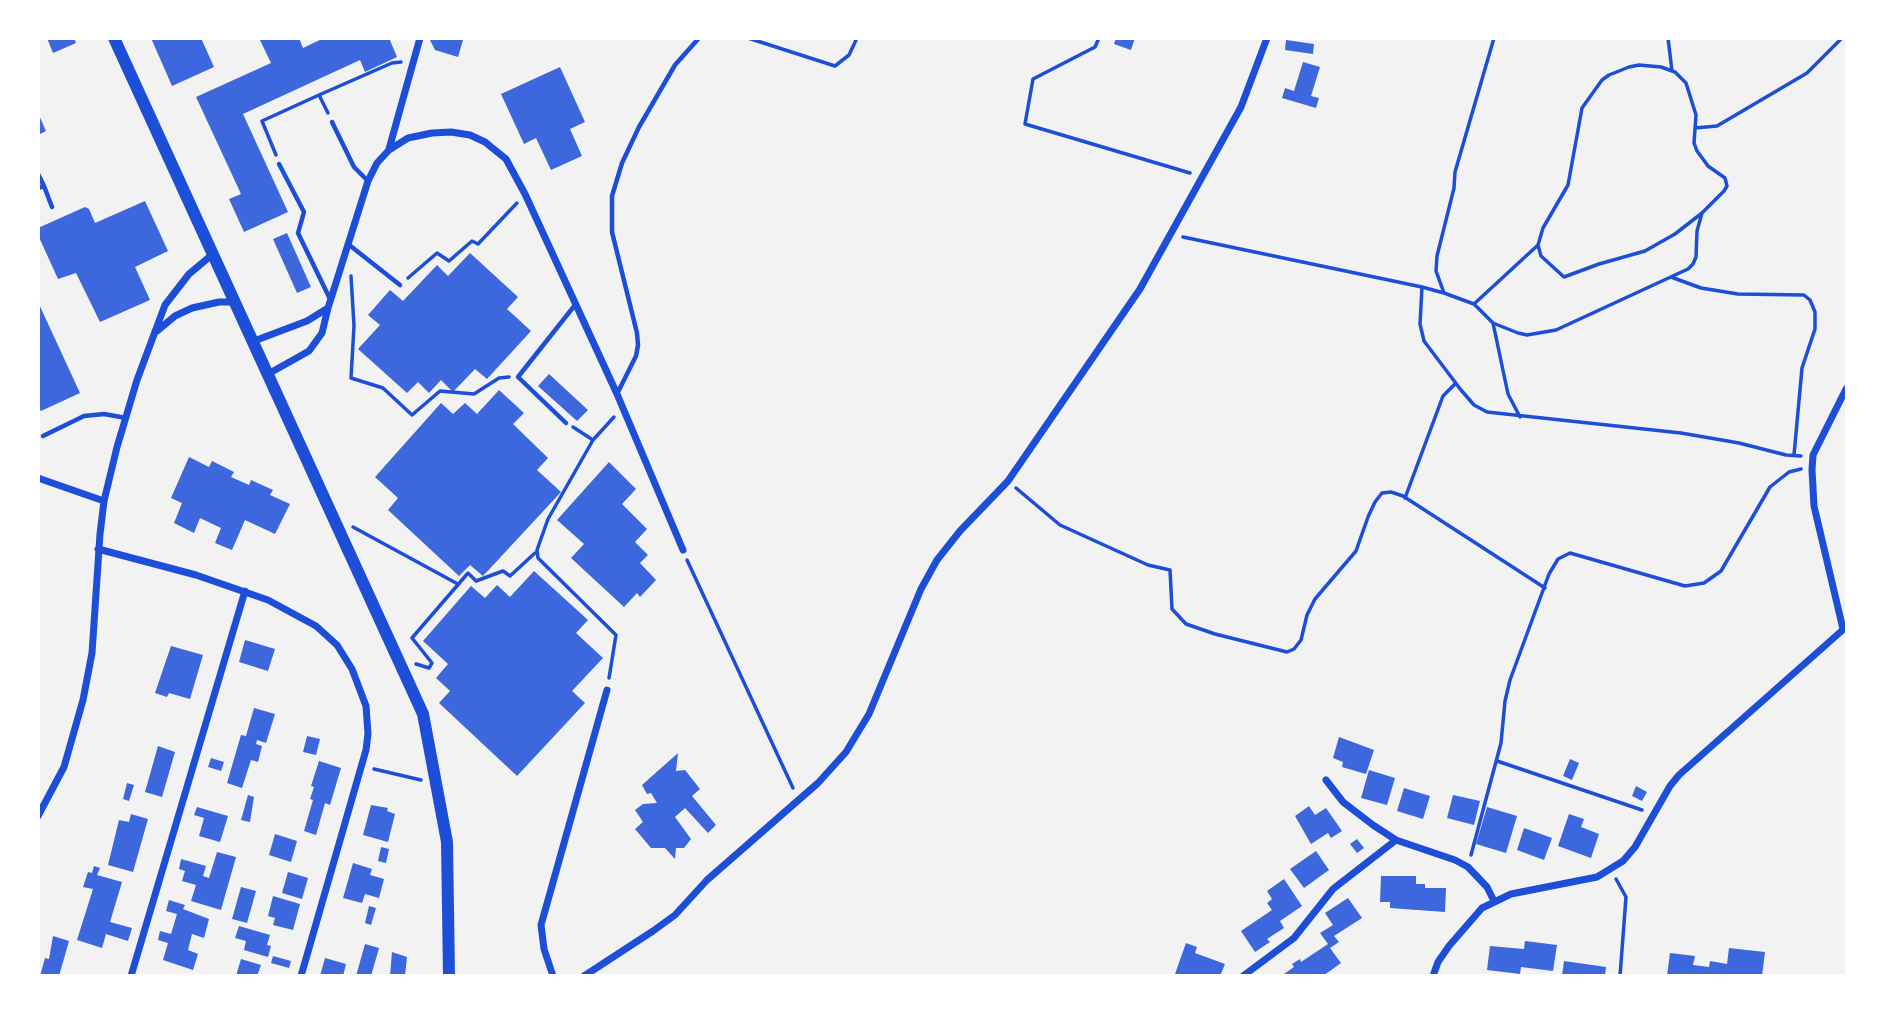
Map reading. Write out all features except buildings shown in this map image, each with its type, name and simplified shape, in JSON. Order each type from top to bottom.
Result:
[{"type":"street","points":[[114,38],[423,714],[447,842],[449,975]]},
{"type":"street","points":[[388,150],[420,38]]},
{"type":"street","points":[[584,975],[675,915],[707,880],[818,783],[846,752],[869,714],[921,589],[937,560],[960,531],[1008,481],[1140,289],[1241,107],[1267,38]]},
{"type":"street","points":[[268,374],[309,351],[322,334],[348,243],[368,181],[377,163],[398,143],[422,135],[451,132],[470,135],[485,142],[506,159],[525,194],[617,394],[683,550]]},
{"type":"street","points":[[38,816],[64,767],[83,700],[92,653],[98,549],[104,501],[125,418],[146,352],[165,305],[177,286],[213,254]]},
{"type":"street","points":[[156,332],[175,316],[191,308],[234,302]]},
{"type":"street","points":[[254,341],[307,321],[330,304]]},
{"type":"street","points":[[1433,975],[1449,946],[1482,908],[1494,901],[1523,892],[1597,877],[1623,861],[1679,775],[1845,628],[1814,506],[1812,455],[1846,388]]},
{"type":"street","points":[[38,478],[104,501]]},
{"type":"street","points":[[98,549],[245,591],[306,620],[327,635],[346,656],[362,691],[368,734],[359,777],[301,975]]},
{"type":"street","points":[[131,975],[245,591]]},
{"type":"street","points":[[553,975],[544,949],[541,925],[607,690]]},
{"type":"street","points":[[1326,780],[1349,808],[1396,839],[1468,867],[1487,887],[1494,901]]},
{"type":"street","points":[[1243,975],[1294,938],[1333,889],[1396,839]]},
{"type":"lane","points":[[617,394],[636,356],[638,345],[612,232],[612,196],[622,163],[639,127],[676,65],[699,38]]},
{"type":"lane","points":[[332,122],[354,167],[368,181]]},
{"type":"lane","points":[[279,164],[303,212],[298,233],[330,304]]},
{"type":"lane","points":[[38,174],[41,187],[52,207]]},
{"type":"lane","points":[[348,243],[400,285]]},
{"type":"lane","points":[[566,423],[518,377],[576,304]]},
{"type":"lane","points":[[43,436],[84,416],[104,414],[125,418]]},
{"type":"path","points":[[748,38],[835,66],[849,55],[857,38]]},
{"type":"path","points":[[1098,38],[1095,47],[1033,79],[1025,124],[1202,176]]},
{"type":"path","points":[[1444,292],[1436,271],[1437,256],[1454,188],[1455,172],[1494,38]]},
{"type":"path","points":[[1668,38],[1672,71]]},
{"type":"path","points":[[1695,128],[1717,126],[1807,73],[1842,38]]},
{"type":"path","points":[[279,164],[262,121],[392,63],[413,61]]},
{"type":"path","points":[[1474,304],[1538,245],[1546,219],[1568,186],[1582,108],[1592,92],[1609,75],[1629,67],[1651,66],[1672,71],[1686,83],[1690,93],[1696,115],[1694,143],[1697,151],[1708,166],[1725,178],[1727,186],[1724,191],[1675,234],[1646,251],[1564,277],[1556,267],[1542,258],[1538,245]]},
{"type":"path","points":[[319,95],[332,122]]},
{"type":"path","points":[[400,285],[437,253],[449,261],[472,241],[478,244],[525,194]]},
{"type":"path","points":[[1171,233],[1444,292],[1474,304],[1493,323],[1527,335],[1556,330],[1688,269],[1693,264],[1702,213]]},
{"type":"path","points":[[348,243],[354,314],[351,378],[383,388],[412,415],[440,391],[474,394],[499,378],[518,377]]},
{"type":"path","points":[[1671,277],[1701,288],[1738,295],[1804,295],[1810,300],[1816,322],[1802,368],[1794,455]]},
{"type":"path","points":[[1422,287],[1421,331],[1429,350],[1474,405],[1487,412],[1681,433],[1794,455],[1812,455]]},
{"type":"path","points":[[1493,323],[1508,394],[1520,417]]},
{"type":"path","points":[[1405,498],[1443,396],[1455,384]]},
{"type":"path","points":[[607,690],[615,635],[538,558],[537,550],[548,519],[593,440],[623,408]]},
{"type":"path","points":[[566,423],[593,440]]},
{"type":"path","points":[[1468,867],[1502,743],[1505,701],[1510,680],[1549,574],[1558,559],[1570,553],[1685,586],[1704,583],[1721,571],[1770,486],[1796,469],[1812,470]]},
{"type":"path","points":[[1008,481],[1060,525],[1148,565],[1170,570],[1172,609],[1186,624],[1287,652],[1294,649],[1301,640],[1307,615],[1315,598],[1356,551],[1375,502],[1382,493],[1391,492],[1405,498],[1545,588]]},
{"type":"path","points":[[334,516],[456,583]]},
{"type":"path","points":[[683,550],[798,799]]},
{"type":"path","points":[[397,657],[429,668],[432,663],[412,638],[468,573],[476,581],[503,571],[510,576],[535,553]]},
{"type":"path","points":[[1497,761],[1654,814]]},
{"type":"path","points":[[373,769],[414,778]]},
{"type":"path","points":[[1612,870],[1626,897],[1619,975]]}]
